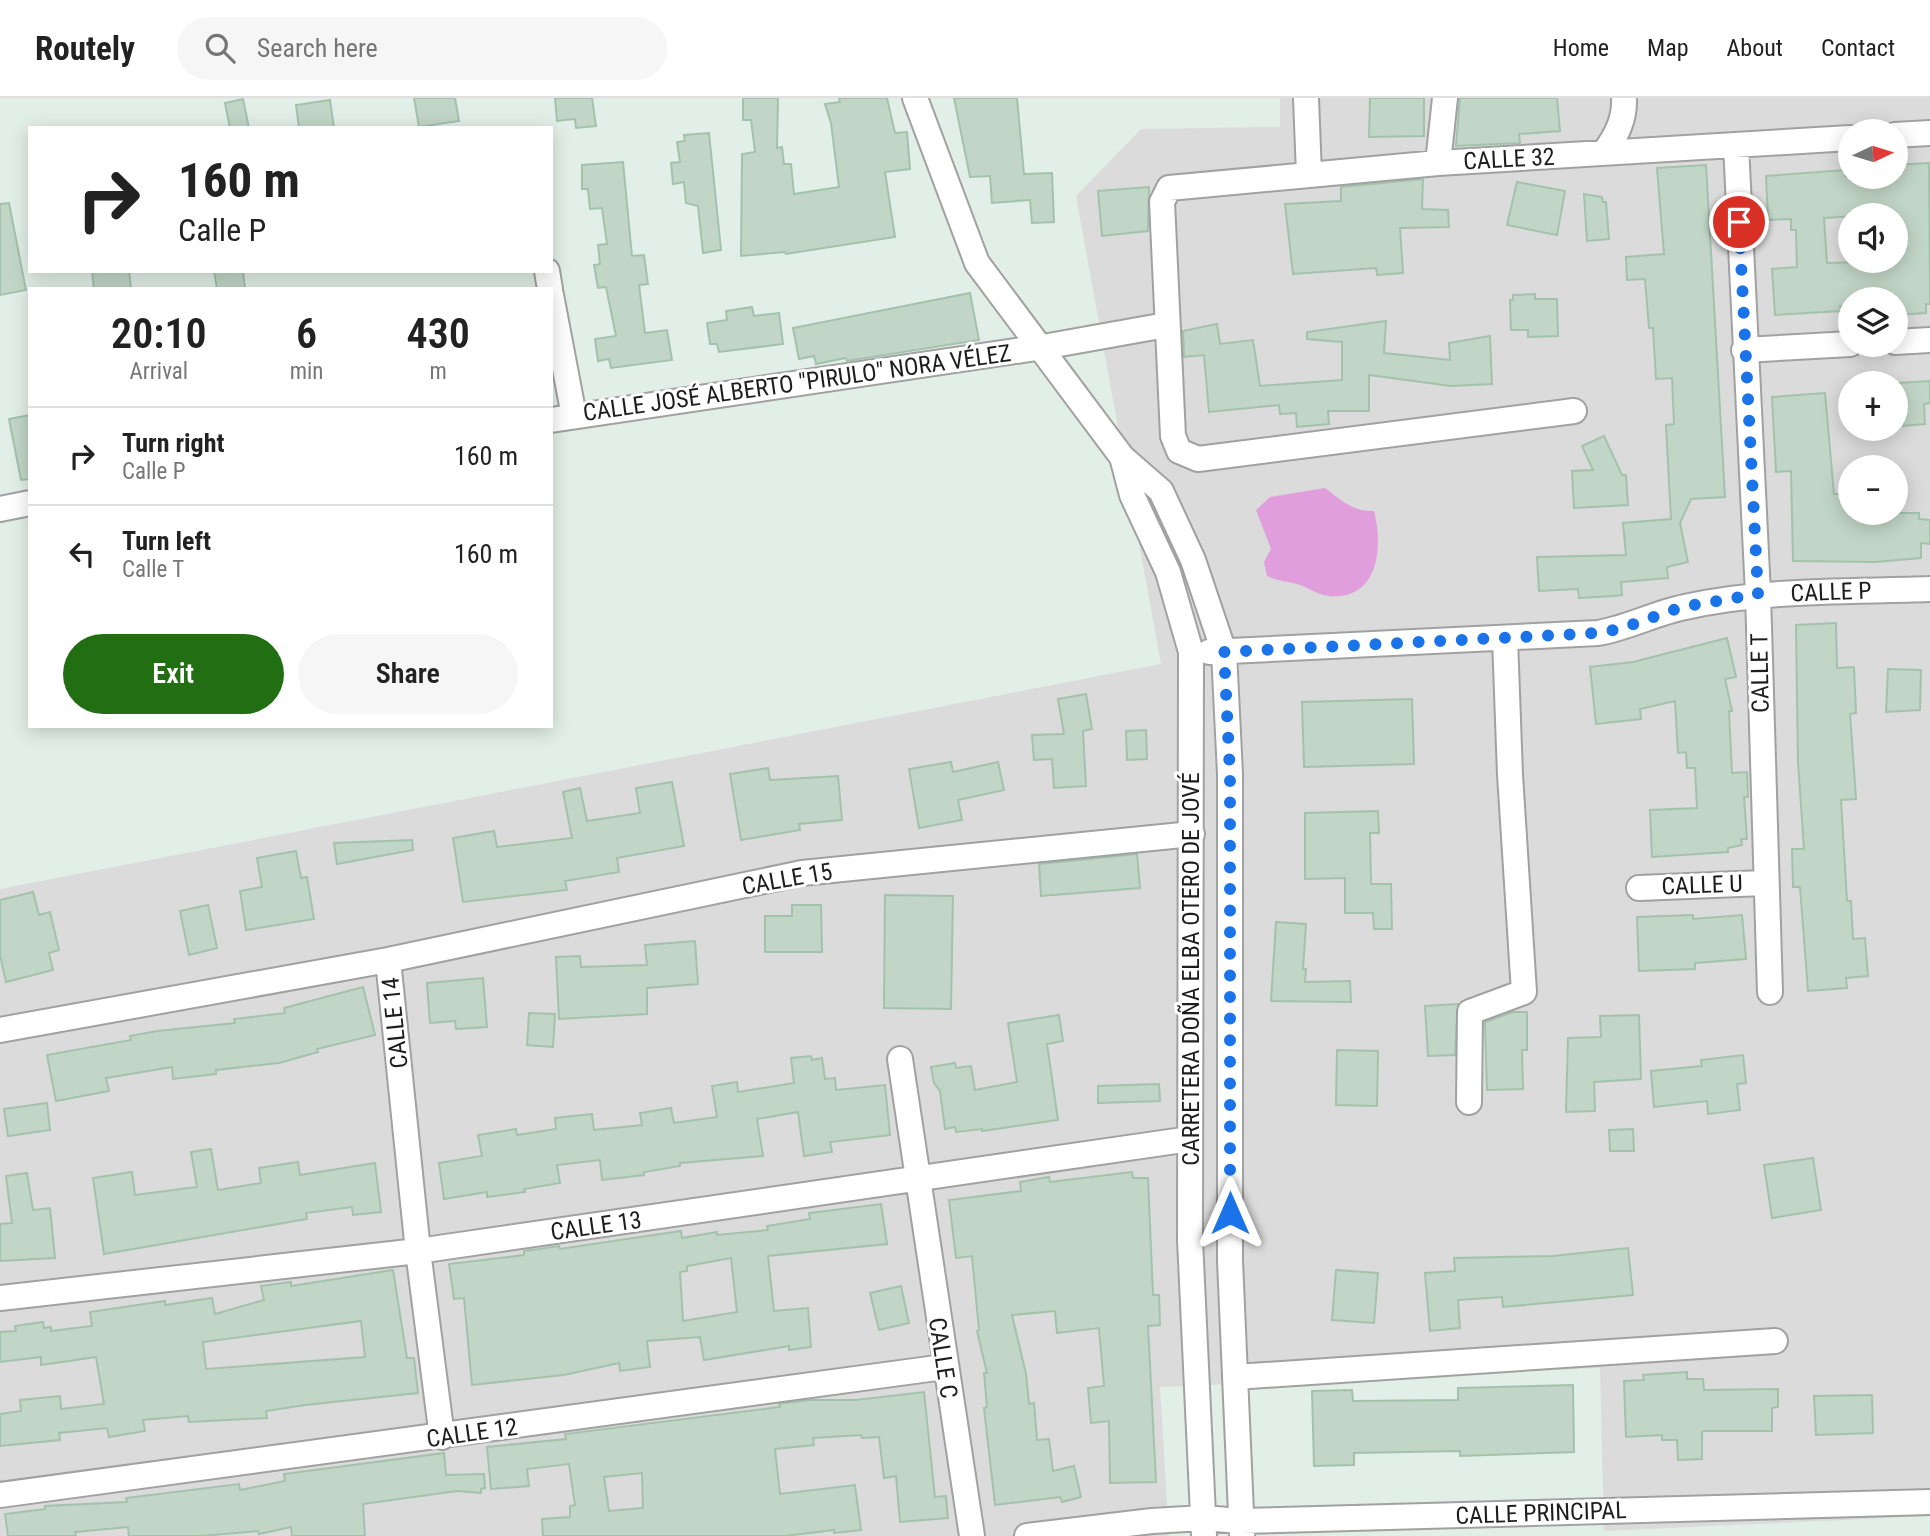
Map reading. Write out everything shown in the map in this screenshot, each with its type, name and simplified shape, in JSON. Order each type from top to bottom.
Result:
[{"type":"street","name":"CARRETERA DOÑA ELBA OTERO DE JOVÉ","points":[[915,98],[978,262],[1122,457],[1161,491],[1193,561],[1224,652],[1230,774],[1229,1131],[1234,1377],[1241,1529]]},
{"type":"street","points":[[1306,98],[1309,174]]},
{"type":"street","points":[[1438,163],[1445,98]]},
{"type":"street","points":[[1604,153],[1617,135],[1625,108],[1624,98]]},
{"type":"street","points":[[1908,134],[1930,133]]},
{"type":"street","name":"CALLE 32","points":[[1166,325],[1162,202],[1169,188],[1438,163],[1838,139]]},
{"type":"street","name":"CALLE T","points":[[1736,145],[1758,594],[1770,992]]},
{"type":"street","points":[[553,316],[563,418]]},
{"type":"street","name":"CALLE JOSÉ ALBERTO \"PIRULO\" NORA VÉLEZ","points":[[563,418],[1043,347],[1166,325]]},
{"type":"street","points":[[1166,325],[1173,436],[1178,451],[1198,459],[1574,411]]},
{"type":"street","points":[[1908,341],[1930,340]]},
{"type":"street","points":[[1744,350],[1838,345]]},
{"type":"street","name":"CARRETERA DOÑA ELBA OTERO DE JOVÉ","points":[[1122,457],[1132,495],[1168,572],[1191,652],[1190,1240],[1204,1527]]},
{"type":"street","points":[[0,509],[28,503]]},
{"type":"street","name":"CALLE P","points":[[1191,652],[1505,638],[1620,629],[1682,607],[1758,594],[1930,589]]},
{"type":"street","points":[[1469,1102],[1469,1012],[1524,992],[1510,775],[1505,638]]},
{"type":"street","name":"CALLE 15","points":[[388,960],[802,873],[1192,834]]},
{"type":"street","name":"CALLE U","points":[[1639,888],[1765,883]]},
{"type":"street","name":"CALLE 14","points":[[0,1030],[388,960],[418,1251],[442,1437]]},
{"type":"street","name":"CALLE C","points":[[900,1059],[944,1367],[972,1536]]},
{"type":"street","name":"CALLE 13","points":[[0,1298],[418,1251],[917,1181],[1190,1139]]},
{"type":"street","points":[[1234,1377],[1775,1341]]},
{"type":"street","name":"CALLE 12","points":[[0,1495],[944,1367]]},
{"type":"street","name":"CALLE PRINCIPAL","points":[[1027,1536],[1204,1527],[1241,1529],[1930,1502]]},
{"type":"shaded area","points":[[1280,98],[1930,98],[1930,1516],[1604,1531],[1600,1368],[1160,1387],[1169,1536],[0,1536],[0,889],[1161,664],[1076,196],[1141,129],[1280,127]]},
{"type":"shaded area","points":[[1325,488],[1353,507],[1374,511],[1377,523],[1378,550],[1371,575],[1364,585],[1354,592],[1340,596],[1320,594],[1267,576],[1264,562],[1271,549],[1256,510],[1270,497]]},
{"type":"building","points":[[414,98],[455,98],[459,121],[419,126]]},
{"type":"building","points":[[555,98],[592,98],[596,126],[576,128],[575,119],[557,121]]},
{"type":"building","points":[[743,98],[778,98],[777,148],[782,147],[784,164],[791,164],[794,194],[839,187],[831,123],[825,104],[840,102],[839,98],[887,98],[895,133],[907,132],[910,169],[885,172],[895,237],[786,254],[741,256],[742,154],[755,152],[751,120],[743,120]]},
{"type":"building","points":[[954,98],[1017,98],[1024,174],[1052,173],[1054,222],[1032,223],[1030,200],[992,203],[990,176],[970,177]]},
{"type":"building","points":[[1370,98],[1424,98],[1424,136],[1369,137]]},
{"type":"building","points":[[1460,98],[1557,98],[1560,131],[1519,134],[1520,143],[1456,146]]},
{"type":"building","points":[[243,99],[249,126],[230,126],[225,103]]},
{"type":"building","points":[[330,100],[334,126],[299,126],[296,105]]},
{"type":"building","points":[[709,133],[721,250],[703,253],[698,206],[686,203],[684,182],[673,184],[671,163],[680,162],[677,142],[685,141],[684,135]]},
{"type":"building","points":[[623,162],[632,256],[644,255],[648,284],[639,285],[645,333],[667,330],[672,360],[611,368],[609,359],[598,361],[595,339],[616,336],[606,287],[598,288],[594,265],[600,264],[598,245],[607,244],[602,208],[590,209],[588,189],[582,189],[582,165]]},
{"type":"building","points":[[1929,163],[1930,304],[1926,304],[1926,313],[1908,314],[1908,287],[1838,287],[1838,311],[1775,315],[1772,269],[1797,267],[1796,230],[1791,230],[1791,219],[1768,220],[1766,176],[1838,171],[1838,189],[1908,189],[1908,164]]},
{"type":"building","points":[[1706,165],[1725,497],[1691,499],[1680,523],[1688,562],[1667,567],[1668,578],[1621,582],[1622,595],[1613,596],[1579,598],[1578,589],[1539,591],[1537,557],[1626,555],[1623,523],[1671,519],[1666,425],[1674,424],[1672,378],[1656,379],[1653,328],[1649,328],[1645,279],[1627,280],[1626,257],[1664,254],[1657,168]]},
{"type":"building","points":[[1423,179],[1422,209],[1448,210],[1449,227],[1400,228],[1403,273],[1377,275],[1376,268],[1293,274],[1285,204],[1341,201],[1341,187]]},
{"type":"building","points":[[1517,182],[1565,191],[1557,235],[1507,225]]},
{"type":"building","points":[[1149,187],[1148,231],[1102,236],[1098,191]]},
{"type":"building","points":[[1584,194],[1602,197],[1603,202],[1606,202],[1609,239],[1587,241]]},
{"type":"building","points":[[9,203],[26,290],[0,295],[0,204]]},
{"type":"building","points":[[92,273],[129,273],[131,287],[94,287]]},
{"type":"building","points":[[214,273],[243,273],[245,287],[217,287]]},
{"type":"building","points":[[970,293],[979,340],[847,361],[846,358],[816,364],[814,356],[799,359],[793,328]]},
{"type":"building","points":[[1535,294],[1535,299],[1557,299],[1558,336],[1528,337],[1528,330],[1511,330],[1510,300],[1513,300],[1513,295]]},
{"type":"building","points":[[752,307],[754,316],[779,313],[783,344],[719,352],[717,344],[710,344],[707,323],[727,320],[726,311]]},
{"type":"building","points":[[1386,321],[1384,353],[1450,360],[1449,343],[1490,336],[1492,384],[1451,386],[1369,375],[1369,411],[1328,411],[1329,424],[1297,427],[1296,413],[1280,414],[1279,405],[1209,412],[1204,355],[1184,357],[1183,331],[1217,324],[1220,344],[1253,340],[1260,386],[1342,380],[1342,342],[1307,339],[1307,332]]},
{"type":"building","points":[[1930,381],[1930,403],[1924,404],[1925,424],[1908,425],[1908,382]]},
{"type":"building","points":[[1825,393],[1834,494],[1838,494],[1838,525],[1908,525],[1908,513],[1919,513],[1919,519],[1930,520],[1930,544],[1921,543],[1921,558],[1875,562],[1793,561],[1791,471],[1776,472],[1772,397]]},
{"type":"building","points":[[28,415],[28,479],[21,480],[9,419]]},
{"type":"building","points":[[1604,436],[1622,475],[1626,475],[1628,505],[1574,508],[1572,471],[1593,470],[1582,446]]},
{"type":"building","points":[[1836,623],[1837,668],[1854,667],[1856,713],[1850,714],[1856,799],[1841,800],[1847,901],[1851,901],[1853,939],[1865,938],[1868,976],[1846,978],[1847,988],[1808,991],[1800,887],[1793,887],[1792,849],[1804,849],[1798,762],[1796,625]]},
{"type":"building","points":[[1727,638],[1736,677],[1725,679],[1732,711],[1729,711],[1732,773],[1747,772],[1748,797],[1744,797],[1747,839],[1741,839],[1742,845],[1728,848],[1728,852],[1652,857],[1650,810],[1697,808],[1695,768],[1687,768],[1686,752],[1678,753],[1675,701],[1640,709],[1641,719],[1596,724],[1590,667],[1633,662]]},
{"type":"building","points":[[1888,669],[1921,670],[1920,710],[1886,712]]},
{"type":"building","points":[[1086,694],[1092,729],[1083,731],[1086,786],[1054,788],[1052,759],[1034,760],[1032,735],[1064,734],[1058,699]]},
{"type":"building","points":[[1412,699],[1414,764],[1304,767],[1302,702]]},
{"type":"building","points":[[1146,730],[1147,759],[1127,760],[1126,731]]},
{"type":"building","points":[[951,762],[953,772],[998,762],[1004,790],[958,800],[962,820],[919,828],[909,769]]},
{"type":"building","points":[[768,768],[770,780],[838,776],[842,820],[799,824],[800,830],[741,840],[730,774]]},
{"type":"building","points":[[672,782],[684,846],[617,858],[619,872],[565,881],[567,890],[463,902],[453,838],[494,831],[497,847],[572,838],[563,792],[580,788],[587,821],[640,813],[636,788]]},
{"type":"building","points":[[1378,811],[1379,833],[1370,833],[1371,884],[1391,884],[1392,929],[1374,929],[1373,913],[1345,913],[1345,878],[1305,879],[1305,813]]},
{"type":"building","points":[[412,840],[413,850],[337,864],[334,843]]},
{"type":"building","points":[[296,851],[301,878],[307,877],[314,919],[246,930],[240,891],[262,887],[257,858]]},
{"type":"building","points":[[1137,854],[1140,888],[1041,896],[1039,864]]},
{"type":"building","points":[[33,892],[39,915],[50,912],[59,950],[49,953],[53,970],[6,982],[0,955],[0,900]]},
{"type":"building","points":[[885,895],[953,896],[951,1009],[884,1008]]},
{"type":"building","points":[[208,905],[217,948],[189,955],[180,911]]},
{"type":"building","points":[[792,905],[821,905],[822,952],[765,952],[765,916],[792,916]]},
{"type":"building","points":[[1693,915],[1693,919],[1742,915],[1746,959],[1695,963],[1695,969],[1639,971],[1637,917]]},
{"type":"building","points":[[1276,922],[1306,924],[1303,969],[1306,969],[1305,982],[1350,981],[1351,1002],[1271,1001]]},
{"type":"building","points":[[695,941],[698,984],[647,988],[647,1014],[559,1019],[556,957],[580,956],[581,967],[647,965],[645,945]]},
{"type":"building","points":[[483,978],[487,1027],[456,1029],[455,1021],[430,1023],[427,983]]},
{"type":"building","points":[[363,987],[375,1035],[317,1049],[318,1052],[279,1063],[216,1070],[216,1074],[173,1079],[172,1067],[106,1078],[109,1091],[56,1101],[47,1055],[131,1040],[130,1036],[157,1031],[235,1023],[234,1019],[285,1013],[284,1008]]},
{"type":"building","points":[[1458,1004],[1455,1055],[1428,1056],[1425,1006]]},
{"type":"building","points":[[1513,1012],[1527,1012],[1527,1050],[1522,1050],[1523,1089],[1487,1090],[1485,1022]]},
{"type":"building","points":[[529,1013],[555,1014],[553,1047],[527,1045]]},
{"type":"building","points":[[1059,1015],[1063,1041],[1047,1044],[1058,1120],[982,1131],[956,1132],[955,1127],[945,1129],[940,1091],[934,1083],[931,1067],[955,1063],[956,1068],[971,1066],[975,1090],[1017,1082],[1008,1023]]},
{"type":"building","points":[[1639,1015],[1641,1079],[1594,1082],[1595,1111],[1566,1112],[1568,1038],[1601,1037],[1600,1016]]},
{"type":"building","points":[[1337,1050],[1378,1051],[1377,1106],[1336,1105]]},
{"type":"building","points":[[1743,1055],[1746,1083],[1737,1084],[1740,1110],[1708,1114],[1707,1101],[1654,1107],[1651,1071],[1702,1066],[1701,1060]]},
{"type":"building","points":[[811,1056],[812,1060],[822,1058],[825,1079],[835,1078],[836,1090],[885,1085],[890,1135],[830,1142],[832,1152],[804,1156],[798,1112],[757,1119],[763,1156],[680,1163],[680,1166],[644,1172],[644,1175],[602,1180],[600,1160],[557,1165],[560,1183],[524,1189],[525,1192],[487,1197],[487,1192],[444,1199],[439,1163],[482,1156],[478,1135],[516,1129],[517,1135],[556,1129],[555,1118],[592,1114],[594,1130],[642,1125],[640,1113],[671,1108],[674,1123],[717,1117],[712,1086],[737,1082],[738,1092],[794,1083],[791,1058]]},
{"type":"building","points":[[1159,1084],[1160,1101],[1098,1103],[1098,1086]]},
{"type":"building","points":[[47,1103],[50,1130],[8,1136],[4,1109]]},
{"type":"building","points":[[1633,1129],[1634,1151],[1610,1151],[1609,1130]]},
{"type":"building","points":[[211,1149],[218,1190],[261,1183],[259,1168],[298,1162],[300,1175],[375,1163],[381,1212],[353,1215],[352,1207],[306,1213],[307,1219],[104,1254],[93,1178],[132,1172],[135,1195],[197,1187],[191,1152]]},
{"type":"building","points":[[1813,1158],[1821,1210],[1772,1218],[1764,1165]]},
{"type":"building","points":[[1132,1172],[1133,1178],[1148,1178],[1153,1295],[1159,1295],[1160,1325],[1148,1326],[1156,1482],[1110,1483],[1109,1421],[1091,1423],[1088,1388],[1104,1386],[1099,1328],[1057,1333],[1055,1311],[1012,1315],[1026,1374],[1029,1404],[1034,1403],[1037,1440],[1049,1439],[1053,1471],[1074,1466],[1081,1497],[1062,1502],[1060,1497],[995,1505],[984,1408],[987,1407],[984,1373],[987,1373],[977,1331],[972,1256],[956,1258],[949,1200],[1021,1191],[1020,1182],[1049,1177],[1050,1182]]},
{"type":"building","points":[[27,1173],[33,1210],[50,1208],[55,1258],[0,1261],[0,1224],[12,1223],[6,1176]]},
{"type":"building","points":[[881,1204],[887,1244],[768,1256],[774,1311],[808,1308],[811,1347],[789,1350],[789,1346],[704,1360],[700,1337],[647,1341],[650,1367],[620,1371],[619,1363],[564,1375],[472,1385],[464,1298],[454,1299],[449,1264],[524,1255],[524,1251],[559,1246],[560,1249],[681,1231],[682,1238],[717,1232],[717,1235],[768,1230],[767,1226],[810,1219],[809,1213]],"holes":[[[731,1258],[737,1312],[683,1321],[680,1272],[687,1271],[687,1266]]]},
{"type":"building","points":[[1628,1248],[1633,1295],[1503,1307],[1502,1297],[1458,1300],[1460,1328],[1430,1331],[1425,1273],[1455,1271],[1454,1258],[1553,1256]]},
{"type":"building","points":[[393,1270],[407,1358],[414,1358],[418,1393],[266,1411],[267,1418],[189,1422],[188,1416],[143,1420],[145,1431],[109,1437],[107,1428],[59,1433],[60,1440],[0,1446],[0,1414],[21,1411],[20,1400],[60,1396],[61,1409],[104,1404],[96,1357],[41,1365],[41,1357],[0,1362],[0,1332],[16,1331],[15,1326],[43,1322],[44,1328],[51,1327],[51,1331],[92,1326],[90,1312],[165,1301],[165,1305],[212,1298],[215,1314],[264,1300],[261,1286],[291,1282],[291,1286]],"holes":[[[361,1321],[365,1357],[206,1369],[203,1342]]]},
{"type":"building","points":[[1336,1270],[1378,1273],[1374,1323],[1332,1320]]},
{"type":"building","points":[[901,1286],[909,1323],[879,1330],[870,1293]]},
{"type":"building","points":[[1687,1372],[1687,1379],[1703,1379],[1704,1390],[1778,1389],[1778,1407],[1772,1408],[1772,1431],[1705,1431],[1702,1432],[1702,1459],[1678,1460],[1677,1440],[1662,1440],[1662,1435],[1626,1437],[1624,1381],[1644,1380],[1643,1375]]},
{"type":"building","points":[[1573,1385],[1574,1452],[1460,1456],[1460,1451],[1354,1453],[1354,1465],[1314,1466],[1312,1391],[1352,1390],[1353,1401],[1458,1400],[1458,1388]]},
{"type":"building","points":[[924,1392],[935,1497],[946,1496],[948,1518],[900,1522],[896,1476],[884,1478],[879,1437],[862,1438],[861,1435],[813,1438],[814,1445],[775,1449],[780,1494],[855,1485],[861,1530],[834,1533],[834,1530],[785,1536],[543,1536],[542,1519],[570,1517],[570,1506],[575,1505],[569,1464],[527,1469],[529,1486],[491,1489],[487,1447],[566,1439],[565,1434],[780,1407],[779,1404],[809,1400],[856,1400]],"holes":[[[642,1473],[643,1508],[609,1511],[604,1477]]]},
{"type":"building","points":[[1872,1395],[1873,1433],[1816,1435],[1814,1396]]},
{"type":"building","points":[[444,1453],[446,1475],[484,1474],[485,1488],[481,1489],[481,1493],[457,1491],[363,1504],[365,1536],[292,1536],[291,1527],[259,1534],[258,1531],[201,1536],[129,1536],[128,1527],[75,1532],[76,1536],[8,1536],[5,1514],[45,1509],[45,1506],[127,1502],[126,1498],[239,1484],[240,1490],[285,1481],[284,1474]]},
{"type":"route","points":[[1230,1213],[1230,774],[1224,652],[1598,633],[1620,629],[1682,607],[1758,594],[1739,222]]}]
